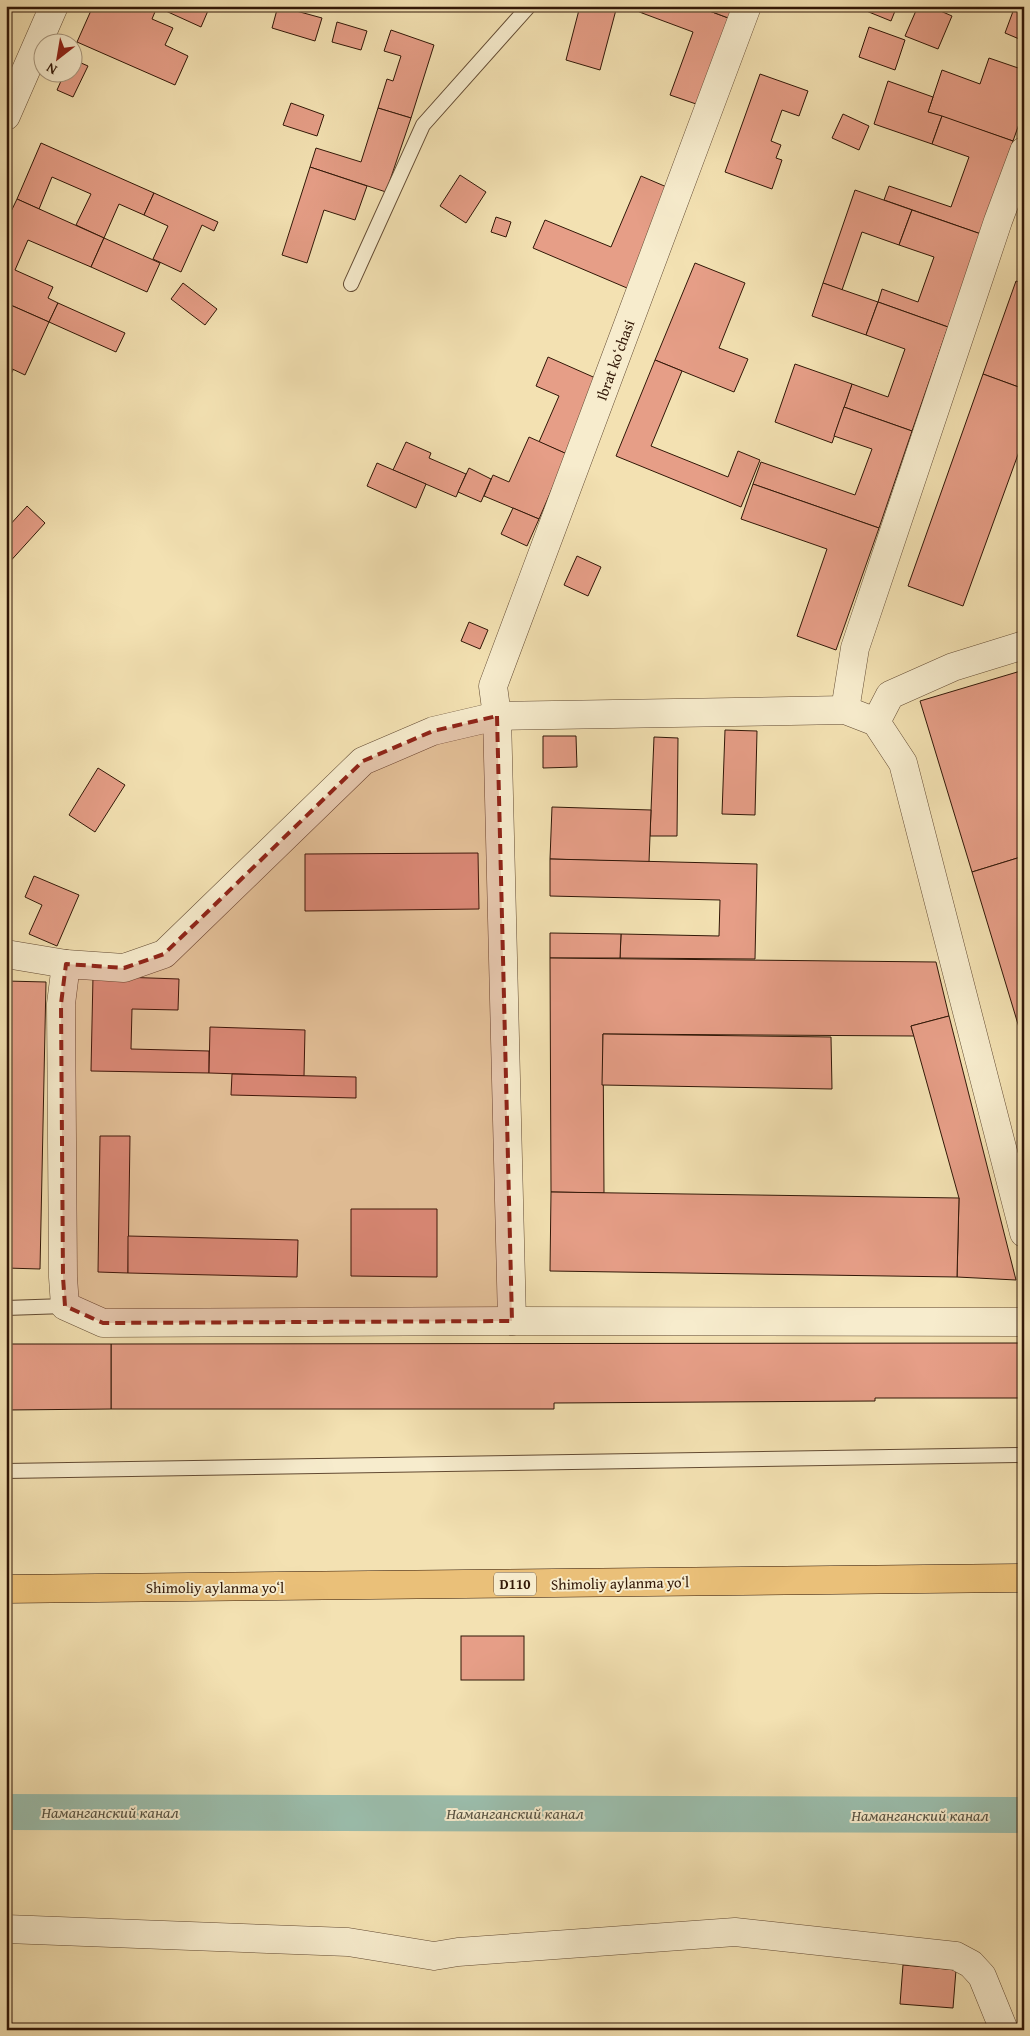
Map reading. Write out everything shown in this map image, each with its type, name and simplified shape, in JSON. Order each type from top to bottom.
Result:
[{"type":"main road","name":"Shimoliy aylanma yoʻl","points":[[6,1589],[1024,1578]]},
{"type":"street","points":[[6,116],[54,6]]},
{"type":"street","name":"Ibrat koʻchasi","points":[[512,1321],[497,716],[493,686],[747,6]]},
{"type":"street","points":[[845,710],[855,648],[998,221],[1024,151]]},
{"type":"street","points":[[876,722],[890,695],[953,667],[1024,645]]},
{"type":"street","points":[[6,954],[66,964],[124,968],[164,954],[363,761],[434,730],[497,716],[845,710],[876,722],[904,763],[1024,1233]]},
{"type":"street","points":[[66,964],[61,1004],[63,1277],[65,1306],[102,1323],[512,1321],[1024,1322]]},
{"type":"street","points":[[6,1929],[348,1942],[434,1956],[458,1952],[735,1932],[956,1956],[972,1964],[982,1976],[1004,2030]]},
{"type":"lane","points":[[351,284],[423,125],[529,6]]},
{"type":"lane","points":[[6,1308],[65,1306]]},
{"type":"lane","points":[[6,1471],[1024,1455]]},
{"type":"highlighted area","points":[[497,716],[512,1321],[103,1323],[65,1306],[63,1277],[61,1004],[66,964],[124,968],[164,954],[363,761],[433,731]]},
{"type":"building","points":[[93,6],[210,6],[201,27],[157,7],[152,19],[173,28],[165,45],[188,56],[175,85],[82,44],[81,32]]},
{"type":"building","points":[[278,6],[322,18],[315,41],[272,28]]},
{"type":"building","points":[[580,6],[617,6],[600,70],[566,60]]},
{"type":"building","points":[[625,6],[645,6],[642,13]]},
{"type":"building","points":[[645,6],[696,6],[731,19],[699,105],[670,95],[693,32],[642,13]]},
{"type":"building","points":[[696,6],[736,6],[731,19]]},
{"type":"building","points":[[854,6],[897,6],[891,21]]},
{"type":"building","points":[[918,6],[929,6],[952,16],[938,49],[905,36]]},
{"type":"building","points":[[1015,6],[1024,6],[1024,41],[1005,33]]},
{"type":"building","points":[[337,22],[367,31],[361,50],[332,42]]},
{"type":"building","points":[[869,27],[905,40],[895,70],[859,57]]},
{"type":"building","points":[[391,30],[434,45],[411,118],[378,108],[387,79],[393,81],[401,56],[384,51]]},
{"type":"building","points":[[989,58],[1024,70],[1024,110],[1013,141],[928,112],[942,70],[980,84]]},
{"type":"building","points":[[82,63],[88,66],[82,78]]},
{"type":"building","points":[[760,74],[808,91],[799,116],[782,110],[771,141],[781,145],[776,158],[782,160],[772,189],[725,172]]},
{"type":"building","points":[[888,81],[933,97],[928,112],[942,116],[932,144],[874,124]]},
{"type":"building","points":[[61,82],[80,82],[73,97],[57,90]]},
{"type":"building","points":[[291,103],[324,115],[317,136],[283,125]]},
{"type":"building","points":[[378,108],[411,118],[386,192],[310,167],[316,148],[361,162]]},
{"type":"building","points":[[843,114],[869,126],[859,150],[832,138]]},
{"type":"building","points":[[942,116],[1013,141],[981,234],[884,200],[889,186],[951,207],[969,157],[932,144]]},
{"type":"building","points":[[41,143],[154,193],[144,215],[119,204],[104,238],[76,225],[91,194],[52,177],[39,209],[17,199]]},
{"type":"building","points":[[310,167],[367,186],[355,220],[324,210],[307,263],[282,255]]},
{"type":"building","points":[[460,175],[486,192],[466,223],[440,206]]},
{"type":"building","points":[[641,176],[669,188],[627,288],[533,248],[545,220],[611,247]]},
{"type":"building","points":[[855,190],[912,210],[899,245],[862,232],[842,290],[823,283]]},
{"type":"building","points":[[154,193],[218,222],[214,231],[202,225],[181,272],[153,259],[168,226],[144,215]]},
{"type":"building","points":[[17,199],[104,238],[91,267],[28,240],[15,270],[53,287],[48,298],[58,303],[49,322],[6,303],[6,222]]},
{"type":"building","points":[[912,210],[981,234],[948,327],[878,302],[882,289],[918,302],[934,257],[899,245]]},
{"type":"building","points":[[496,217],[511,222],[506,237],[491,232]]},
{"type":"building","points":[[104,238],[160,263],[147,292],[91,267]]},
{"type":"building","points":[[695,263],[745,283],[719,348],[748,359],[734,392],[655,360]]},
{"type":"building","points":[[1016,281],[1024,284],[1024,389],[983,374]]},
{"type":"building","points":[[183,283],[217,309],[205,325],[171,299]]},
{"type":"building","points":[[823,283],[878,302],[866,335],[812,316]]},
{"type":"building","points":[[878,302],[948,327],[912,431],[844,407],[852,384],[888,397],[905,349],[866,335]]},
{"type":"building","points":[[6,303],[49,322],[25,375],[6,366]]},
{"type":"building","points":[[58,303],[125,333],[116,352],[49,322]]},
{"type":"building","points":[[548,357],[600,380],[567,454],[539,442],[559,396],[536,386]]},
{"type":"building","points":[[655,360],[682,371],[651,446],[728,477],[738,451],[760,460],[741,507],[616,456]]},
{"type":"building","points":[[795,364],[852,384],[832,443],[775,422]]},
{"type":"building","points":[[6,366],[13,370],[6,385]]},
{"type":"building","points":[[983,374],[1024,389],[1024,438],[963,606],[908,586]]},
{"type":"building","points":[[844,407],[912,431],[879,528],[753,484],[761,462],[855,495],[872,449],[834,436]]},
{"type":"building","points":[[529,437],[567,454],[539,519],[484,496],[493,475],[509,482]]},
{"type":"building","points":[[406,442],[431,453],[429,458],[466,474],[456,497],[393,470]]},
{"type":"building","points":[[377,463],[426,484],[416,508],[367,486]]},
{"type":"building","points":[[469,468],[491,479],[481,502],[458,492]]},
{"type":"building","points":[[753,484],[879,528],[836,650],[797,636],[827,549],[741,519]]},
{"type":"building","points":[[27,506],[45,523],[6,566],[6,526],[8,527]]},
{"type":"building","points":[[513,508],[539,519],[527,546],[501,534]]},
{"type":"building","points":[[577,556],[601,567],[588,596],[564,585]]},
{"type":"building","points":[[469,622],[488,630],[480,649],[461,641]]},
{"type":"building","points":[[1024,670],[1024,856],[972,872],[920,701]]},
{"type":"building","points":[[725,730],[757,731],[755,815],[722,814]]},
{"type":"building","points":[[543,736],[576,736],[577,767],[543,768]]},
{"type":"building","points":[[654,737],[678,738],[677,836],[650,836]]},
{"type":"building","points":[[98,768],[125,785],[95,832],[69,815]]},
{"type":"building","points":[[552,807],[651,810],[649,862],[550,859]]},
{"type":"building","points":[[478,853],[479,909],[305,911],[305,854]]},
{"type":"building","points":[[1024,856],[1024,1044],[972,872]]},
{"type":"building","points":[[550,859],[757,864],[755,959],[620,958],[621,934],[719,936],[720,900],[550,896]]},
{"type":"building","points":[[34,876],[79,895],[57,946],[29,934],[42,905],[25,897]]},
{"type":"building","points":[[550,933],[621,934],[620,958],[550,958]]},
{"type":"building","points":[[550,958],[936,962],[949,1016],[911,1026],[914,1036],[603,1034],[604,1193],[551,1192]]},
{"type":"building","points":[[93,976],[179,979],[178,1010],[132,1009],[131,1049],[209,1051],[209,1073],[91,1071]]},
{"type":"building","points":[[6,981],[46,982],[40,1269],[6,1268]]},
{"type":"building","points":[[949,1016],[1016,1280],[957,1277],[959,1198],[911,1026]]},
{"type":"building","points":[[210,1027],[305,1030],[304,1076],[209,1073]]},
{"type":"building","points":[[603,1034],[831,1037],[832,1089],[602,1085]]},
{"type":"building","points":[[232,1074],[356,1077],[356,1098],[231,1095]]},
{"type":"building","points":[[100,1136],[130,1136],[128,1273],[98,1272]]},
{"type":"building","points":[[551,1192],[959,1198],[957,1277],[550,1271]]},
{"type":"building","points":[[351,1209],[437,1209],[437,1277],[351,1276]]},
{"type":"building","points":[[128,1236],[298,1240],[297,1277],[128,1273]]},
{"type":"building","points":[[1024,1343],[1024,1398],[875,1398],[875,1401],[554,1403],[554,1409],[111,1409],[111,1344]]},
{"type":"building","points":[[6,1344],[111,1344],[111,1409],[6,1410]]},
{"type":"building","points":[[461,1636],[524,1636],[524,1680],[461,1680]]},
{"type":"building","points":[[903,1965],[956,1970],[953,2008],[900,2004]]},
{"type":"waterway","name":"Наманганский канал","points":[[6,1812],[1024,1815]]}]
